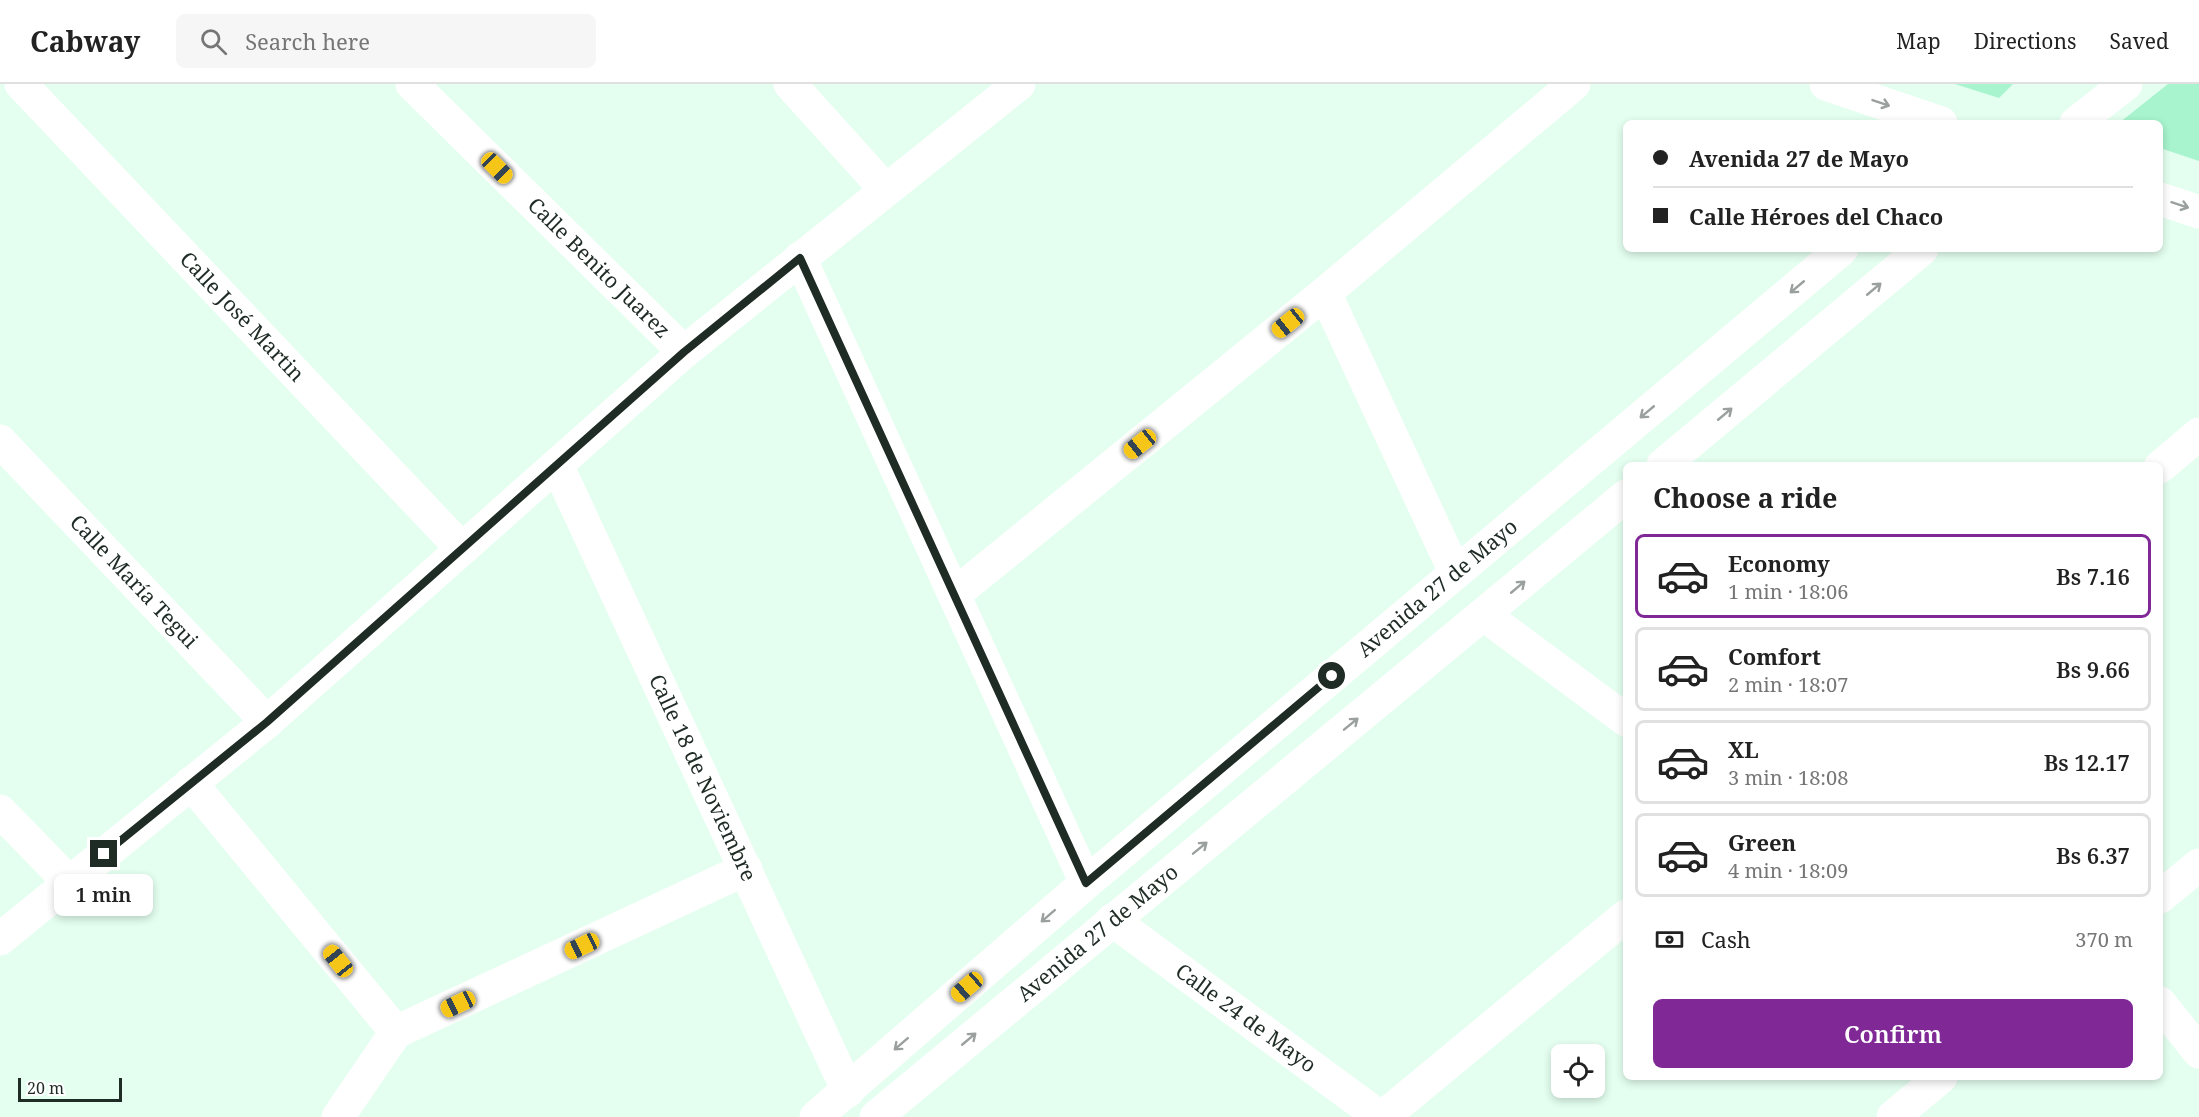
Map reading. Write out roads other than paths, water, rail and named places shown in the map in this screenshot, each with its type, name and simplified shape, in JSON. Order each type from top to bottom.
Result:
[{"type":"street","name":"Calle José Martin","points":[[21,84],[462,549]]},
{"type":"street","name":"Calle Benito Juarez","points":[[412,84],[684,352]]},
{"type":"street","points":[[790,84],[885,189]]},
{"type":"street","points":[[0,939],[267,722],[684,352],[1019,84]]},
{"type":"street","points":[[955,594],[1325,293],[1574,84]]},
{"type":"street","points":[[1826,84],[1932,120]]},
{"type":"street","points":[[2080,120],[2126,84]]},
{"type":"street","points":[[2163,200],[2199,212]]},
{"type":"street","name":"Avenida 27 de Mayo","points":[[816,1117],[1086,883],[1838,252]]},
{"type":"street","points":[[1668,462],[1918,252]]},
{"type":"street","points":[[800,258],[1086,883]]},
{"type":"street","points":[[1325,293],[1455,572]]},
{"type":"street","points":[[2163,464],[2199,434]]},
{"type":"street","name":"Calle María Tegui","points":[[0,441],[267,722]]},
{"type":"street","name":"Calle 18 de Noviembre","points":[[557,465],[848,1091]]},
{"type":"street","name":"Avenida 27 de Mayo","points":[[877,1117],[1623,499]]},
{"type":"street","points":[[1484,615],[1623,718]]},
{"type":"street","points":[[191,783],[396,1032]]},
{"type":"street","points":[[0,811],[69,882]]},
{"type":"street","points":[[2163,895],[2199,865]]},
{"type":"street","points":[[338,1117],[396,1032],[746,869]]},
{"type":"street","points":[[1382,1117],[1623,918]]},
{"type":"street","name":"Calle 24 de Mayo","points":[[1112,920],[1382,1117]]},
{"type":"street","points":[[2163,1008],[2199,1052]]},
{"type":"street","points":[[1893,1117],[1937,1080]]}]
